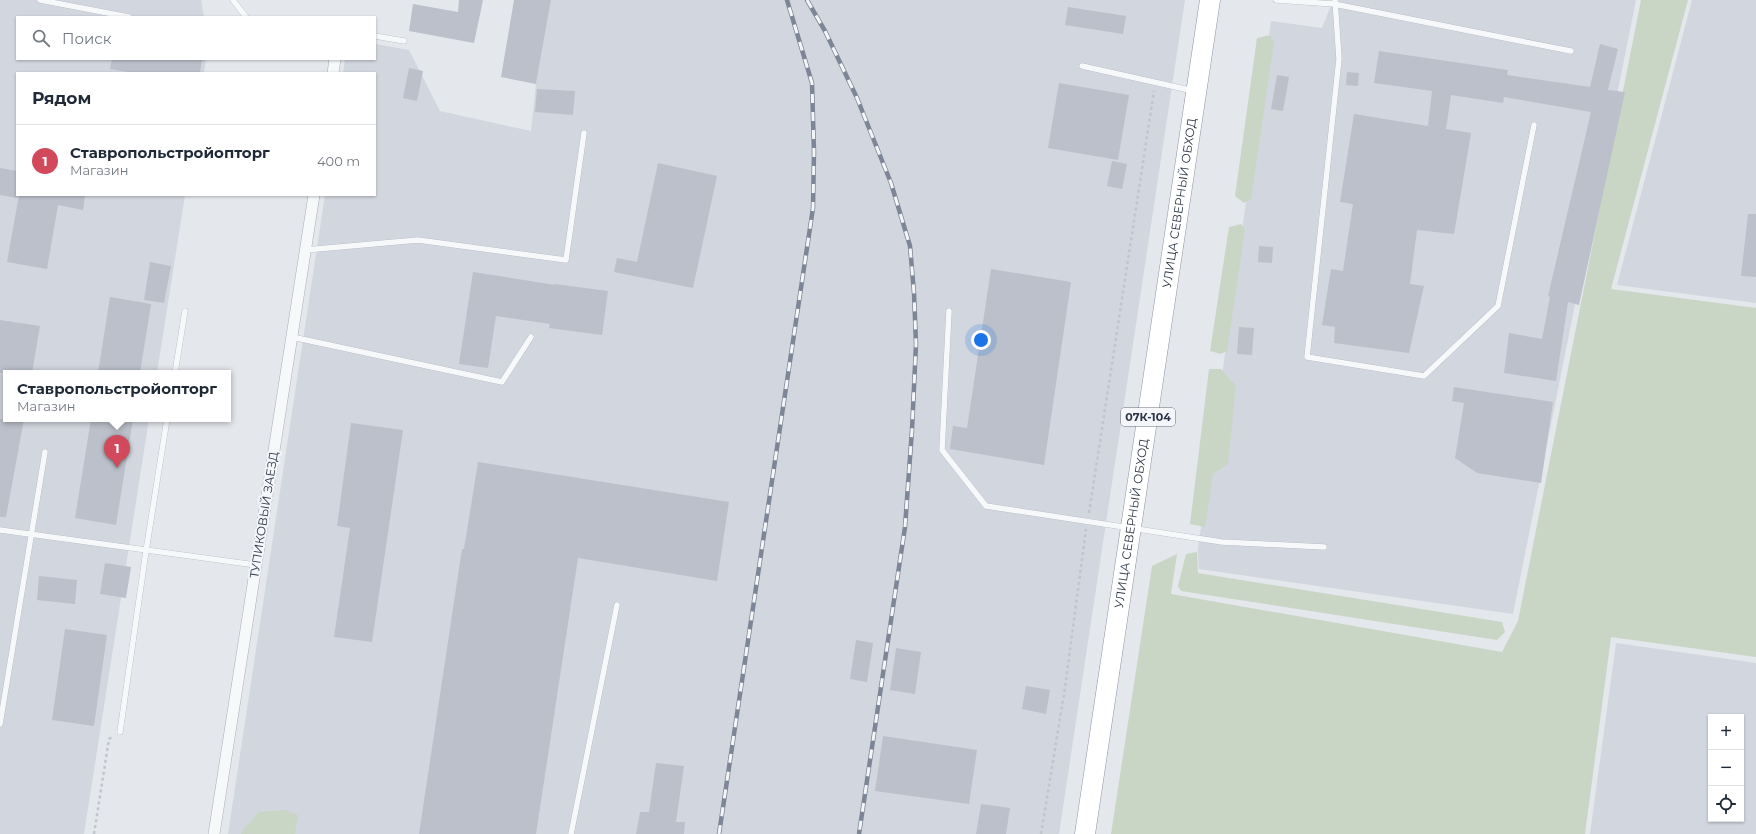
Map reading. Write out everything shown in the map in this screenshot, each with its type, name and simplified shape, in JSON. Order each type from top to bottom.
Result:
[{"type":"highway","name":"УЛИЦА СЕВЕРНЫЙ ОБХОД","points":[[1085,834],[1210,0]]},
{"type":"street","points":[[333,72],[335,60]]},
{"type":"street","name":"ТУПИКОВЫЙ ЗАЕЗД","points":[[214,834],[314,196]]},
{"type":"lane","points":[[40,0],[124,16]]},
{"type":"lane","points":[[233,0],[245,16]]},
{"type":"lane","points":[[1276,0],[1335,2],[1571,51]]},
{"type":"lane","points":[[1335,2],[1339,59],[1307,357],[1424,376],[1498,306],[1534,125]]},
{"type":"lane","points":[[376,36],[404,41]]},
{"type":"lane","points":[[1082,66],[1196,91]]},
{"type":"lane","points":[[305,250],[418,240],[566,260],[584,133]]},
{"type":"lane","points":[[175,370],[185,311]]},
{"type":"lane","points":[[949,311],[942,450],[986,506],[1222,542],[1324,548]]},
{"type":"lane","points":[[292,337],[502,382],[530,337]]},
{"type":"lane","points":[[120,732],[167,422]]},
{"type":"lane","points":[[0,724],[45,452]]},
{"type":"lane","points":[[0,530],[256,565]]},
{"type":"lane","points":[[571,834],[617,605]]},
{"type":"path","points":[[1041,834],[1065,688],[1087,521],[1155,82]]},
{"type":"path","points":[[94,834],[109,739],[120,732]]},
{"type":"shaded area","points":[[0,0],[201,0],[204,16],[16,16],[16,60],[206,60],[204,72],[16,72],[16,196],[185,196],[157,370],[3,370],[3,422],[149,422],[84,834],[0,834]]},
{"type":"shaded area","points":[[551,0],[1185,0],[1059,834],[228,834],[325,196],[376,196],[376,72],[343,72],[345,60],[376,60],[376,44],[409,50],[440,111],[531,131],[536,84]]},
{"type":"shaded area","points":[[1333,0],[1636,0],[1513,614],[1199,569],[1198,549],[1271,21],[1322,28]]},
{"type":"shaded area","points":[[1692,0],[1756,0],[1756,303],[1617,285]]},
{"type":"shaded area","points":[[1616,643],[1756,663],[1756,834],[1590,834]]},
{"type":"green space","points":[[1641,0],[1688,0],[1611,289],[1756,308],[1756,657],[1611,637],[1585,834],[1111,834],[1152,566],[1177,554],[1171,594],[1502,652],[1518,621]]},
{"type":"green space","points":[[1270,35],[1274,42],[1251,199],[1244,203],[1235,196],[1257,38]]},
{"type":"green space","points":[[1241,224],[1245,230],[1227,351],[1221,354],[1210,351],[1229,227]]},
{"type":"green space","points":[[1209,369],[1221,369],[1236,386],[1228,464],[1213,474],[1205,527],[1190,524]]},
{"type":"green space","points":[[1197,552],[1198,573],[1502,622],[1505,632],[1497,640],[1181,591],[1178,586],[1186,554]]},
{"type":"green space","points":[[285,810],[298,815],[295,834],[241,834],[241,832],[259,812]]},
{"type":"building","points":[[459,0],[483,0],[474,43],[409,31],[413,4],[458,12]]},
{"type":"building","points":[[514,0],[551,0],[536,84],[501,77]]},
{"type":"building","points":[[1068,7],[1126,16],[1123,34],[1065,25]]},
{"type":"building","points":[[1600,44],[1618,49],[1608,90],[1625,92],[1579,305],[1568,302],[1556,381],[1504,373],[1509,333],[1542,339],[1550,297],[1548,296],[1591,112],[1504,97],[1503,103],[1451,95],[1446,129],[1471,133],[1454,234],[1417,230],[1410,284],[1424,286],[1409,353],[1334,343],[1335,327],[1322,325],[1331,269],[1343,271],[1353,204],[1340,202],[1354,114],[1428,126],[1432,91],[1374,83],[1379,51],[1508,70],[1507,75],[1590,87]]},
{"type":"building","points":[[112,60],[202,60],[200,72],[128,72],[110,69]]},
{"type":"building","points":[[409,68],[423,71],[417,101],[403,98]]},
{"type":"building","points":[[1347,72],[1359,73],[1358,86],[1346,85]]},
{"type":"building","points":[[1277,75],[1289,77],[1283,111],[1271,109]]},
{"type":"building","points":[[1059,83],[1129,95],[1118,160],[1048,148]]},
{"type":"building","points":[[537,89],[575,91],[573,115],[535,112]]},
{"type":"building","points":[[1112,161],[1127,164],[1122,189],[1107,186]]},
{"type":"building","points":[[658,163],[717,176],[693,288],[614,272],[617,258],[637,262]]},
{"type":"building","points":[[0,168],[16,171],[17,198],[0,195]]},
{"type":"building","points":[[19,196],[85,196],[83,210],[58,205],[47,269],[7,262]]},
{"type":"building","points":[[1748,214],[1756,214],[1756,277],[1741,276]]},
{"type":"building","points":[[1259,246],[1273,247],[1272,263],[1258,262]]},
{"type":"building","points":[[150,262],[171,266],[164,303],[144,300]]},
{"type":"building","points":[[991,269],[1071,282],[1044,465],[950,449],[953,426],[967,428]]},
{"type":"building","points":[[473,272],[555,285],[608,291],[602,335],[549,328],[550,324],[496,316],[488,368],[459,364]]},
{"type":"building","points":[[110,297],[151,304],[140,370],[98,370]]},
{"type":"building","points":[[0,320],[40,326],[33,370],[3,370],[3,373],[0,373]]},
{"type":"building","points":[[1239,327],[1254,328],[1252,355],[1237,354]]},
{"type":"building","points":[[1454,387],[1553,402],[1541,483],[1477,473],[1455,458],[1464,403],[1452,401]]},
{"type":"building","points":[[0,419],[3,419],[3,422],[23,422],[6,517],[0,517]]},
{"type":"building","points":[[91,422],[133,422],[116,525],[75,518]]},
{"type":"building","points":[[351,423],[403,430],[372,642],[334,637],[350,528],[337,526]]},
{"type":"building","points":[[478,462],[729,502],[717,581],[578,558],[536,834],[419,834],[462,549],[464,549]]},
{"type":"building","points":[[105,563],[131,567],[126,598],[100,594]]},
{"type":"building","points":[[39,576],[77,580],[75,604],[37,600]]},
{"type":"building","points":[[65,629],[107,635],[94,726],[52,720]]},
{"type":"building","points":[[856,640],[873,643],[867,682],[850,679]]},
{"type":"building","points":[[896,648],[921,652],[915,694],[890,690]]},
{"type":"building","points":[[1026,686],[1050,690],[1046,714],[1022,709]]},
{"type":"building","points":[[883,736],[977,750],[969,804],[875,791]]},
{"type":"building","points":[[656,763],[684,766],[676,822],[685,822],[684,834],[636,834],[640,812],[649,812]]},
{"type":"building","points":[[981,804],[1010,808],[1006,834],[976,834]]},
{"type":"railway","points":[[719,834],[813,208],[814,152],[812,83],[787,0]]},
{"type":"railway","points":[[807,0],[825,31],[857,98],[891,183],[910,246],[914,293],[916,344],[905,527],[859,834]]},
{"type":"place","name":"Ставропольстройопторг","points":[[117,468]]}]
